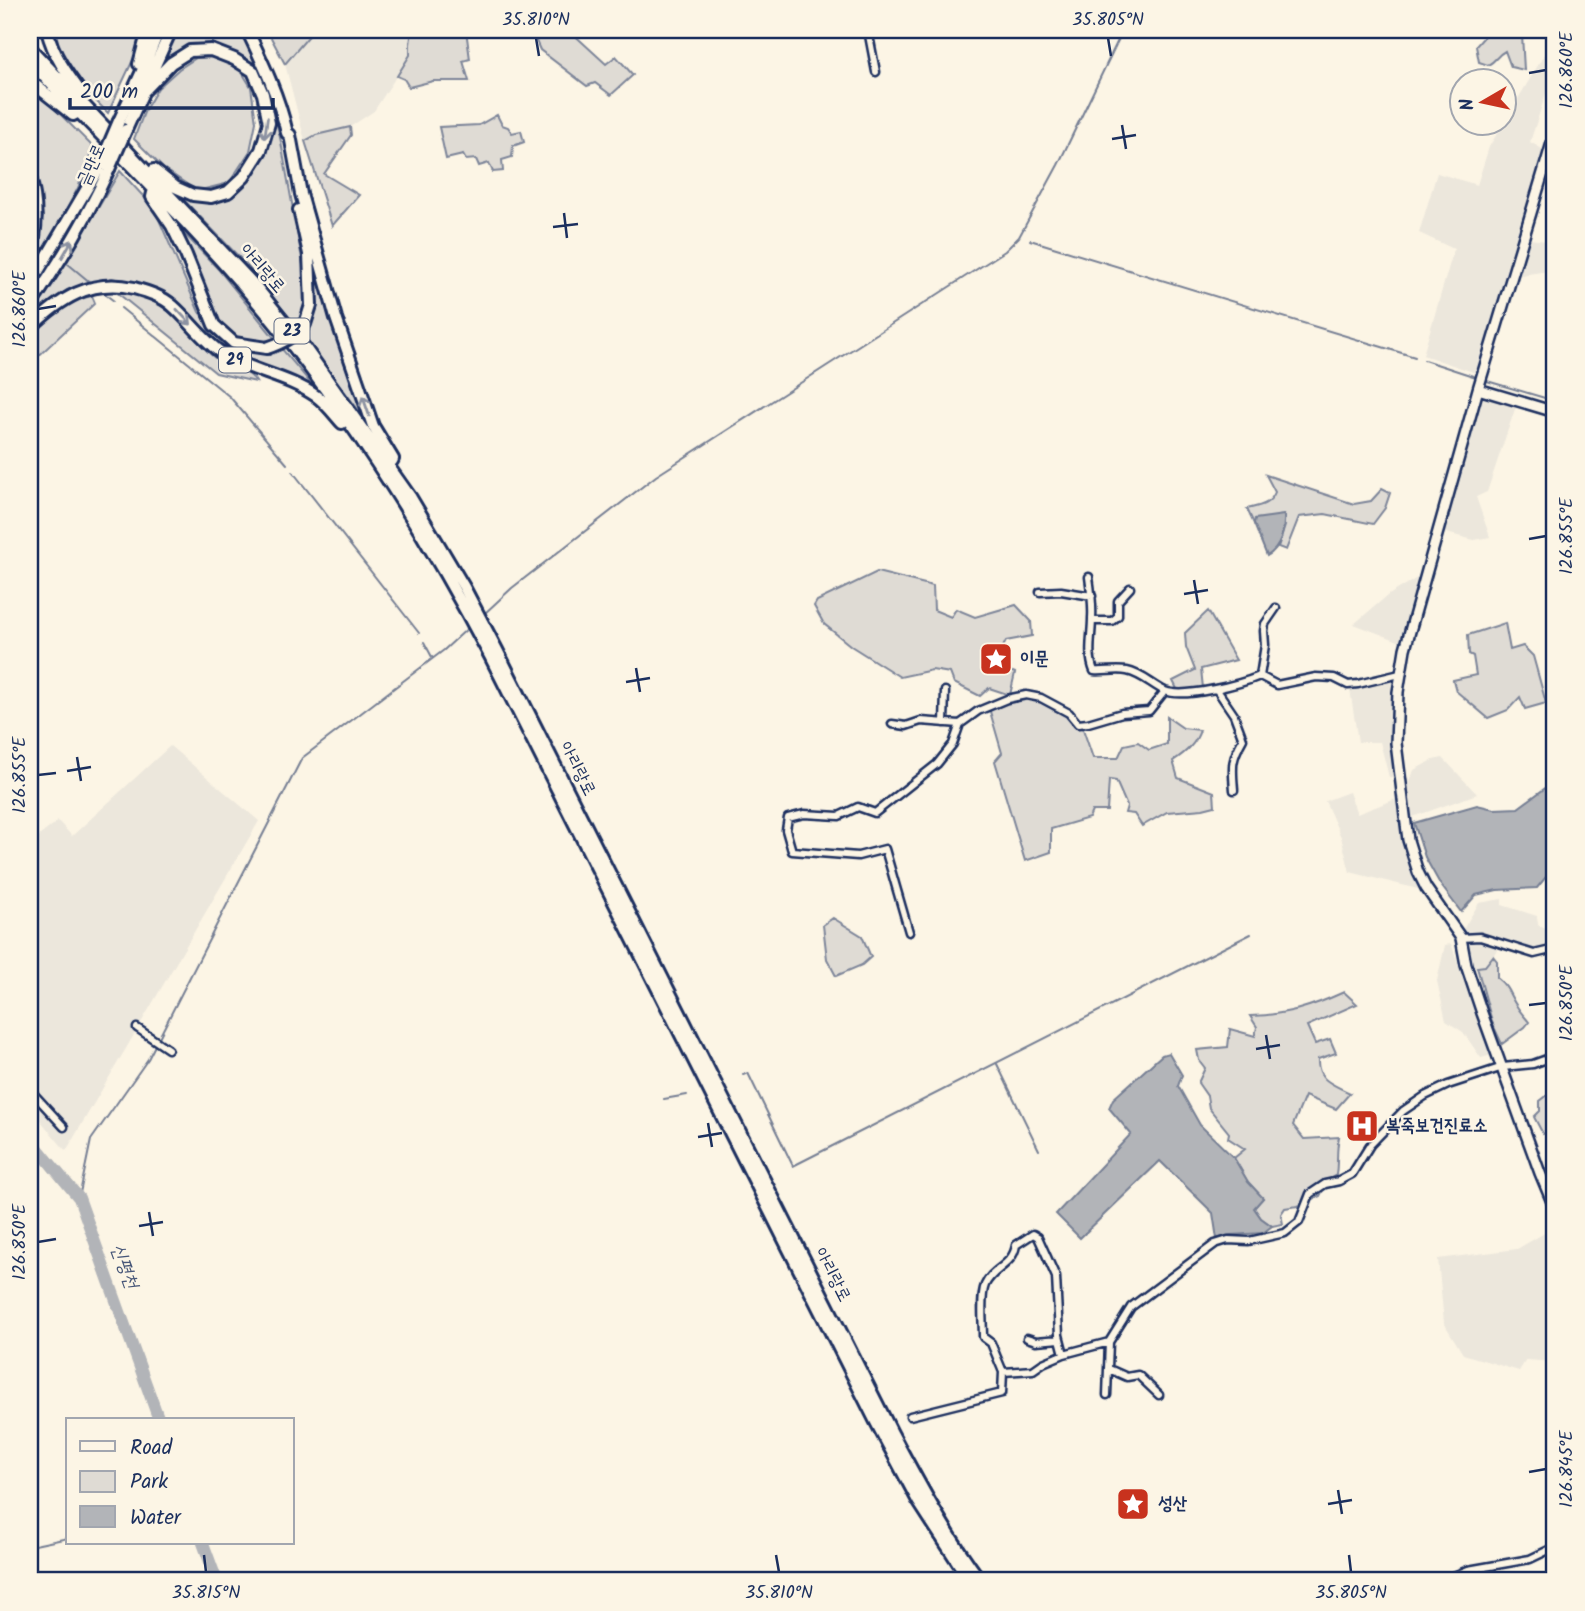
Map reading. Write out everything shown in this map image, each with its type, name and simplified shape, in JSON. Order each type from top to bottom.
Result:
[{"type":"highway","points":[[30,81],[73,115],[81,108],[83,95],[65,71],[47,30]]},
{"type":"highway","points":[[143,69],[139,65],[148,30]]},
{"type":"highway","name":"금만로","points":[[30,306],[92,207],[104,168],[159,30]]},
{"type":"highway","name":"금만로","points":[[122,125],[143,92],[171,30]]},
{"type":"highway","points":[[153,190],[152,197],[172,226],[214,325],[223,334],[234,343],[267,348],[281,344],[304,324],[311,304],[309,254],[294,186],[287,133],[266,70],[247,30]]},
{"type":"highway","name":"아리랑로","points":[[30,48],[153,190],[212,250],[276,325],[351,426],[461,590]]},
{"type":"highway","points":[[143,92],[171,63],[190,51],[211,50],[234,58],[253,71],[263,94],[269,123],[261,150],[244,177],[228,192],[211,197],[193,195],[175,187],[156,170],[146,170]]},
{"type":"highway","name":"아리랑로","points":[[30,62],[146,170],[256,287],[305,348],[411,498],[494,653],[893,1435],[963,1558],[981,1581]]},
{"type":"highway","points":[[287,133],[290,135],[302,194],[336,318],[373,426],[393,459],[391,467]]},
{"type":"highway","name":"금만로","points":[[30,285],[104,168]]},
{"type":"highway","points":[[30,178],[36,211],[30,255]]},
{"type":"highway","name":"29","points":[[30,328],[55,304],[77,292],[106,284],[147,291],[172,305],[200,335],[223,354],[303,388],[318,397],[343,424],[351,426]]},
{"type":"highway","name":"아리랑로","points":[[494,653],[876,1422],[918,1501],[970,1581]]},
{"type":"street","points":[[868,30],[876,72]]},
{"type":"street","points":[[1555,133],[1478,389],[1405,649],[1400,674],[1396,743],[1408,840],[1418,872],[1461,938],[1466,965],[1482,1013],[1555,1209]]},
{"type":"street","points":[[1478,389],[1555,412]]},
{"type":"street","points":[[1089,578],[1093,621],[1090,661],[1094,671],[1126,671],[1149,680],[1164,691],[1182,693],[1217,690],[1260,676]]},
{"type":"street","points":[[1093,621],[1112,621],[1118,616],[1118,601],[1130,588]]},
{"type":"street","points":[[1040,593],[1061,591],[1092,596]]},
{"type":"street","points":[[1260,676],[1265,624],[1276,608]]},
{"type":"street","points":[[1260,676],[1277,685],[1316,677],[1334,678],[1348,685],[1400,674]]},
{"type":"street","points":[[1217,690],[1234,715],[1243,739],[1231,767],[1234,790]]},
{"type":"street","points":[[944,723],[945,691]]},
{"type":"street","points":[[909,932],[885,849],[858,856],[792,851],[786,830],[788,817],[804,814],[839,816],[858,807],[875,813],[937,764],[953,744],[960,724],[978,710],[1007,699],[1026,695],[1041,698],[1069,713],[1078,724],[1122,713],[1149,711],[1164,691]]},
{"type":"street","points":[[892,724],[906,726],[921,721],[960,724]]},
{"type":"street","points":[[1461,938],[1480,937],[1534,954],[1555,949]]},
{"type":"street","points":[[136,1028],[169,1049]]},
{"type":"street","points":[[1107,1395],[1109,1342],[1131,1307],[1215,1244],[1228,1240],[1249,1241],[1285,1233],[1299,1222],[1310,1194],[1325,1184],[1352,1174],[1370,1145],[1403,1111],[1425,1096],[1448,1085],[1503,1067],[1533,1064],[1555,1056]]},
{"type":"street","points":[[30,1090],[64,1128]]},
{"type":"street","points":[[910,1416],[1002,1393],[1003,1372],[991,1343],[983,1337],[984,1287],[1015,1254],[1016,1245],[1033,1234],[1038,1237],[1056,1277],[1060,1339],[1064,1354]]},
{"type":"street","points":[[1027,1338],[1036,1341],[1060,1339]]},
{"type":"street","points":[[1003,1372],[1032,1370],[1064,1354],[1109,1342]]},
{"type":"street","points":[[1109,1369],[1127,1377],[1138,1375],[1159,1395]]},
{"type":"street","points":[[1441,1581],[1468,1570],[1530,1559],[1555,1547]]},
{"type":"shaded area","points":[[358,30],[412,30],[410,55],[374,111],[350,127],[316,135],[305,141],[285,64],[312,31],[350,33]]},
{"type":"shaded area","points":[[1555,34],[1555,80],[1551,78],[1530,142],[1544,150],[1521,238],[1555,242],[1555,270],[1508,277],[1479,374],[1423,355],[1454,249],[1419,233],[1437,173],[1477,185],[1489,147],[1496,136],[1518,136],[1518,99]]},
{"type":"shaded area","points":[[1482,394],[1516,406],[1487,492],[1476,497],[1490,537],[1474,540],[1442,532]]},
{"type":"shaded area","points":[[1417,578],[1401,642],[1354,624],[1387,596]]},
{"type":"shaded area","points":[[1394,680],[1391,737],[1397,777],[1389,777],[1380,742],[1358,742],[1350,689]]},
{"type":"shaded area","points":[[170,746],[259,821],[66,1151],[30,1108],[30,843],[58,821],[72,836]]},
{"type":"shaded area","points":[[1443,758],[1477,794],[1410,818],[1406,793],[1414,770]]},
{"type":"shaded area","points":[[1349,792],[1357,814],[1396,799],[1418,889],[1350,872],[1341,837],[1325,801]]},
{"type":"shaded area","points":[[1502,899],[1502,905],[1537,916],[1538,925],[1555,934],[1555,947],[1535,952],[1480,939],[1499,946],[1485,966],[1471,968],[1462,931],[1479,903]]},
{"type":"shaded area","points":[[1451,944],[1492,1055],[1481,1058],[1463,1032],[1446,1021],[1437,981],[1445,945]]},
{"type":"shaded area","points":[[1555,1227],[1555,1362],[1526,1360],[1519,1371],[1463,1354],[1444,1323],[1438,1259],[1517,1249]]},
{"type":"green space","points":[[56,30],[142,30],[140,45],[108,113],[81,86],[59,50]]},
{"type":"green space","points":[[176,30],[239,30],[270,94],[305,276],[304,308],[295,324],[241,259],[180,196],[215,201],[246,184],[269,140],[261,81],[247,61],[216,47],[194,47],[156,72]]},
{"type":"green space","points":[[267,30],[358,30],[350,33],[313,31],[285,64]]},
{"type":"green space","points":[[412,30],[466,30],[470,59],[463,61],[469,81],[433,81],[409,87],[404,79],[397,76],[410,55]]},
{"type":"green space","points":[[531,30],[569,30],[606,64],[616,56],[633,75],[611,95],[595,83],[587,86],[540,50]]},
{"type":"green space","points":[[1485,30],[1534,30],[1533,35],[1522,35],[1524,70],[1518,69],[1518,66],[1511,66],[1505,51],[1488,65],[1479,62],[1476,46],[1483,38]]},
{"type":"green space","points":[[216,57],[240,69],[251,87],[256,122],[250,151],[229,183],[197,191],[163,168],[134,139],[145,110],[158,88],[196,58]]},
{"type":"green space","points":[[30,92],[49,103],[93,147],[78,188],[30,277],[43,217],[30,158]]},
{"type":"green space","points":[[497,115],[502,125],[508,127],[512,133],[521,131],[524,142],[513,146],[512,157],[502,160],[503,171],[493,172],[489,163],[479,166],[476,159],[466,160],[463,155],[446,159],[439,127],[479,125]]},
{"type":"green space","points":[[350,127],[351,135],[324,174],[359,195],[332,226],[305,141],[316,135]]},
{"type":"green space","points":[[120,171],[154,208],[199,312],[223,342],[239,350],[264,353],[282,349],[319,393],[289,375],[263,368],[229,353],[162,293],[112,278],[67,290],[30,319]]},
{"type":"green space","points":[[176,225],[219,270],[276,340],[256,342],[233,336],[217,322]]},
{"type":"green space","points":[[311,254],[363,416],[301,333],[315,309]]},
{"type":"green space","points":[[115,291],[139,295],[160,306],[179,321],[212,356],[243,371],[256,382],[216,373]]},
{"type":"green space","points":[[92,296],[95,303],[30,364],[30,335],[67,302]]},
{"type":"green space","points":[[1266,475],[1354,504],[1371,501],[1382,489],[1390,493],[1385,508],[1373,524],[1325,514],[1299,517],[1286,550],[1278,547],[1285,526],[1256,519],[1254,524],[1247,509],[1264,504],[1273,496],[1275,492]]},
{"type":"green space","points":[[877,572],[933,586],[934,610],[951,617],[956,609],[975,617],[1016,605],[1031,621],[1032,636],[1006,641],[994,665],[1015,673],[1010,695],[989,688],[980,696],[954,683],[950,673],[932,670],[900,677],[851,646],[824,624],[814,606],[817,601]]},
{"type":"green space","points":[[1208,611],[1236,660],[1201,669],[1203,688],[1178,691],[1173,681],[1195,670],[1186,647],[1185,633]]},
{"type":"green space","points":[[1505,623],[1510,650],[1523,646],[1533,656],[1546,703],[1525,709],[1520,697],[1508,710],[1488,718],[1456,691],[1453,680],[1476,675],[1473,656],[1469,654],[1468,635]]},
{"type":"green space","points":[[1027,699],[1055,707],[1083,729],[1093,758],[1118,758],[1124,745],[1138,742],[1149,750],[1167,744],[1167,717],[1183,728],[1200,730],[1190,748],[1173,761],[1178,778],[1214,792],[1215,806],[1167,812],[1142,826],[1134,814],[1125,813],[1127,806],[1116,781],[1109,780],[1107,811],[1092,811],[1089,818],[1051,829],[1051,852],[1025,861],[995,761],[1002,753],[989,708],[1009,701]]},
{"type":"green space","points":[[833,918],[862,936],[871,957],[862,965],[836,976],[827,959],[823,925]]},
{"type":"green space","points":[[1493,956],[1497,961],[1497,978],[1529,1022],[1502,1044],[1493,1025],[1477,967],[1485,966]]},
{"type":"green space","points":[[1344,992],[1357,1004],[1307,1026],[1315,1044],[1330,1039],[1336,1053],[1318,1059],[1323,1077],[1350,1093],[1336,1109],[1305,1096],[1293,1125],[1304,1139],[1339,1137],[1336,1175],[1328,1180],[1320,1196],[1298,1206],[1285,1208],[1281,1214],[1283,1224],[1272,1226],[1261,1218],[1254,1208],[1263,1198],[1248,1182],[1234,1158],[1245,1149],[1228,1138],[1229,1133],[1209,1108],[1207,1096],[1198,1083],[1205,1068],[1199,1060],[1197,1050],[1228,1047],[1230,1029],[1255,1036],[1257,1027],[1250,1016],[1298,1009]]},
{"type":"green space","points":[[1553,1091],[1555,1130],[1543,1134],[1534,1117],[1540,1111],[1540,1101]]},
{"type":"water","points":[[1284,515],[1281,538],[1276,548],[1267,556],[1254,524],[1255,519]]},
{"type":"water","points":[[1555,781],[1555,866],[1537,888],[1497,890],[1476,895],[1461,912],[1440,884],[1425,857],[1414,823],[1477,805],[1494,809],[1518,808]]},
{"type":"water","points":[[1169,1053],[1182,1075],[1178,1086],[1200,1125],[1234,1158],[1248,1182],[1263,1198],[1254,1208],[1261,1218],[1272,1226],[1263,1233],[1231,1235],[1217,1239],[1213,1213],[1160,1161],[1080,1238],[1056,1214],[1131,1134],[1109,1108],[1113,1099],[1162,1055]]},
{"type":"waterway","points":[[484,614],[512,588],[656,476],[1005,251],[1019,237],[1058,165],[1123,30]]},
{"type":"waterway","points":[[1030,240],[1415,357]]},
{"type":"waterway","points":[[67,263],[91,283]]},
{"type":"waterway","points":[[101,291],[114,301]]},
{"type":"waterway","points":[[121,308],[230,397],[287,464]]},
{"type":"waterway","points":[[1424,360],[1476,377]]},
{"type":"waterway","points":[[1487,381],[1555,401]]},
{"type":"waterway","points":[[293,472],[419,633]]},
{"type":"waterway","points":[[79,1198],[91,1140],[148,1059],[302,758],[444,650],[469,627]]},
{"type":"waterway","points":[[424,642],[432,657]]},
{"type":"waterway","points":[[743,1075],[748,1073],[793,1166],[1251,934]]},
{"type":"waterway","points":[[997,1064],[1039,1150]]},
{"type":"waterway","points":[[664,1099],[687,1095]]},
{"type":"waterway","name":"신평천","points":[[30,1139],[79,1198],[158,1418]]},
{"type":"waterway","points":[[30,1546],[66,1538]]},
{"type":"waterway","name":"신평천","points":[[203,1544],[217,1581]]},
{"type":"place","name":"이문","points":[[996,659]]},
{"type":"place","name":"복죽보건진료소","points":[[1362,1126]]},
{"type":"place","name":"성산","points":[[1133,1504]]}]
